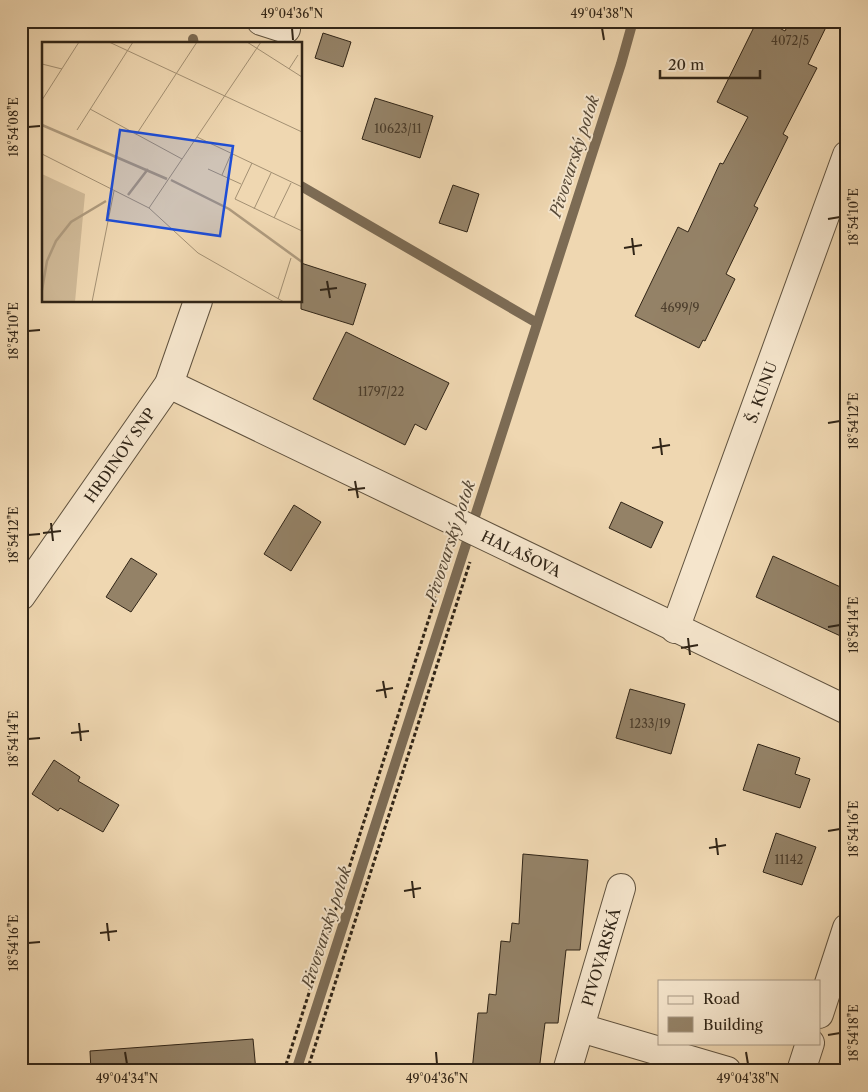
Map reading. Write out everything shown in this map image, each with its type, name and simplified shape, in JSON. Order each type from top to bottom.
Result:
[{"type":"street","name":"Š. KUNU","points":[[675,629],[846,159]]},
{"type":"street","name":"HRDINOV SNP","points":[[21,596],[169,384],[198,302]]},
{"type":"street","name":"HALAŠOVA","points":[[169,384],[675,629],[847,710]]},
{"type":"street","name":"PIVOVARSKÁ","points":[[567,1071],[621,888]]},
{"type":"street","points":[[820,1011],[847,928]]},
{"type":"street","name":"PIVOVARSKÁ","points":[[580,1028],[727,1071]]},
{"type":"street","points":[[801,1071],[810,1044]]},
{"type":"path","points":[[284,1071],[469,529]]},
{"type":"path","points":[[307,1071],[469,529]]},
{"type":"building","points":[[757,21],[766,21],[785,31],[790,21],[829,21],[808,64],[817,68],[783,134],[788,137],[754,206],[758,208],[726,274],[735,279],[705,341],[703,340],[699,348],[635,316],[678,227],[688,232],[720,163],[723,164],[748,117],[717,102]]},
{"type":"building","points":[[323,33],[351,42],[343,67],[315,58]]},
{"type":"building","points":[[375,98],[433,116],[420,158],[362,139]]},
{"type":"building","points":[[453,185],[479,194],[467,232],[439,223]]},
{"type":"building","points":[[302,263],[366,284],[353,325],[301,309]]},
{"type":"building","points":[[346,332],[449,383],[426,430],[415,424],[405,445],[313,399]]},
{"type":"building","points":[[621,502],[663,522],[651,548],[609,528]]},
{"type":"building","points":[[294,505],[321,522],[291,571],[264,554]]},
{"type":"building","points":[[773,556],[847,590],[847,639],[756,597]]},
{"type":"building","points":[[131,558],[157,574],[131,612],[106,597]]},
{"type":"building","points":[[630,689],[685,704],[671,754],[616,738]]},
{"type":"building","points":[[758,744],[800,758],[795,774],[810,779],[800,808],[743,790]]},
{"type":"building","points":[[54,760],[80,777],[78,781],[119,805],[103,832],[60,808],[58,811],[32,794]]},
{"type":"building","points":[[776,833],[816,847],[802,885],[763,872]]},
{"type":"building","points":[[523,854],[588,860],[580,950],[566,950],[558,1023],[545,1023],[539,1071],[472,1071],[478,1013],[487,1013],[489,994],[496,995],[501,941],[510,942],[512,923],[519,924]]},
{"type":"building","points":[[253,1039],[256,1071],[91,1071],[90,1051]]},
{"type":"waterway","name":"Pivovarský potok","points":[[296,1071],[621,64],[633,21]]},
{"type":"waterway","points":[[302,187],[537,323]]}]
